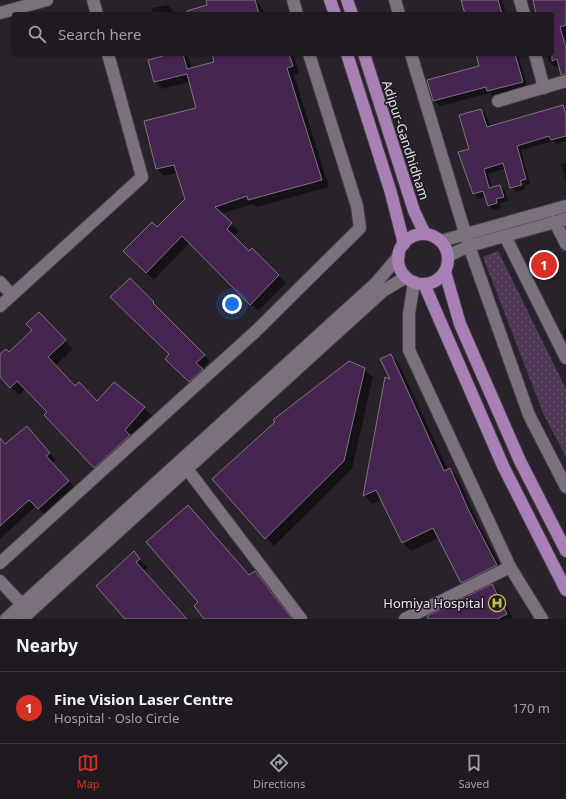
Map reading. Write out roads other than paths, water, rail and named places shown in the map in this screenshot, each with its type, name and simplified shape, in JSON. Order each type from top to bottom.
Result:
[{"type":"main road","points":[[330,0],[334,12]]},
{"type":"main road","points":[[347,0],[351,12]]},
{"type":"main road","points":[[348,56],[391,193],[404,244]]},
{"type":"main road","name":"Adipur-Gandhidham","points":[[365,56],[414,211],[425,234]]},
{"type":"main road","points":[[566,552],[520,461],[460,324],[445,272],[448,256],[441,241],[434,236],[425,234],[414,235],[407,240],[398,256],[400,268],[414,281],[504,468],[566,590]]},
{"type":"main road","points":[[414,281],[433,282],[440,278],[445,272]]},
{"type":"street","points":[[0,13],[47,0]]},
{"type":"street","points":[[93,0],[96,12]]},
{"type":"street","points":[[293,0],[296,12]]},
{"type":"street","points":[[394,0],[398,12]]},
{"type":"street","points":[[520,0],[523,12]]},
{"type":"street","points":[[0,306],[142,177],[109,56]]},
{"type":"street","points":[[0,563],[256,331],[360,228],[357,206],[310,56]]},
{"type":"street","points":[[412,56],[469,246],[529,415],[566,487]]},
{"type":"street","points":[[536,56],[544,88]]},
{"type":"street","points":[[498,101],[566,81]]},
{"type":"street","points":[[441,241],[566,206]]},
{"type":"street","points":[[448,256],[469,246],[561,220],[566,244]]},
{"type":"street","points":[[506,236],[566,358]]},
{"type":"street","points":[[27,614],[376,283],[398,256]]},
{"type":"street","points":[[6,619],[27,614],[383,291],[414,281],[409,314],[410,350],[510,567],[542,619]]},
{"type":"street","points":[[0,282],[12,295]]},
{"type":"street","points":[[187,469],[301,619]]},
{"type":"street","points":[[404,619],[510,567]]},
{"type":"street","points":[[0,581],[27,614]]},
{"type":"place","name":"Fine Vision Laser Centre","points":[[544,265]]},
{"type":"place","name":"Homiya Hospital","points":[[497,603]]}]
